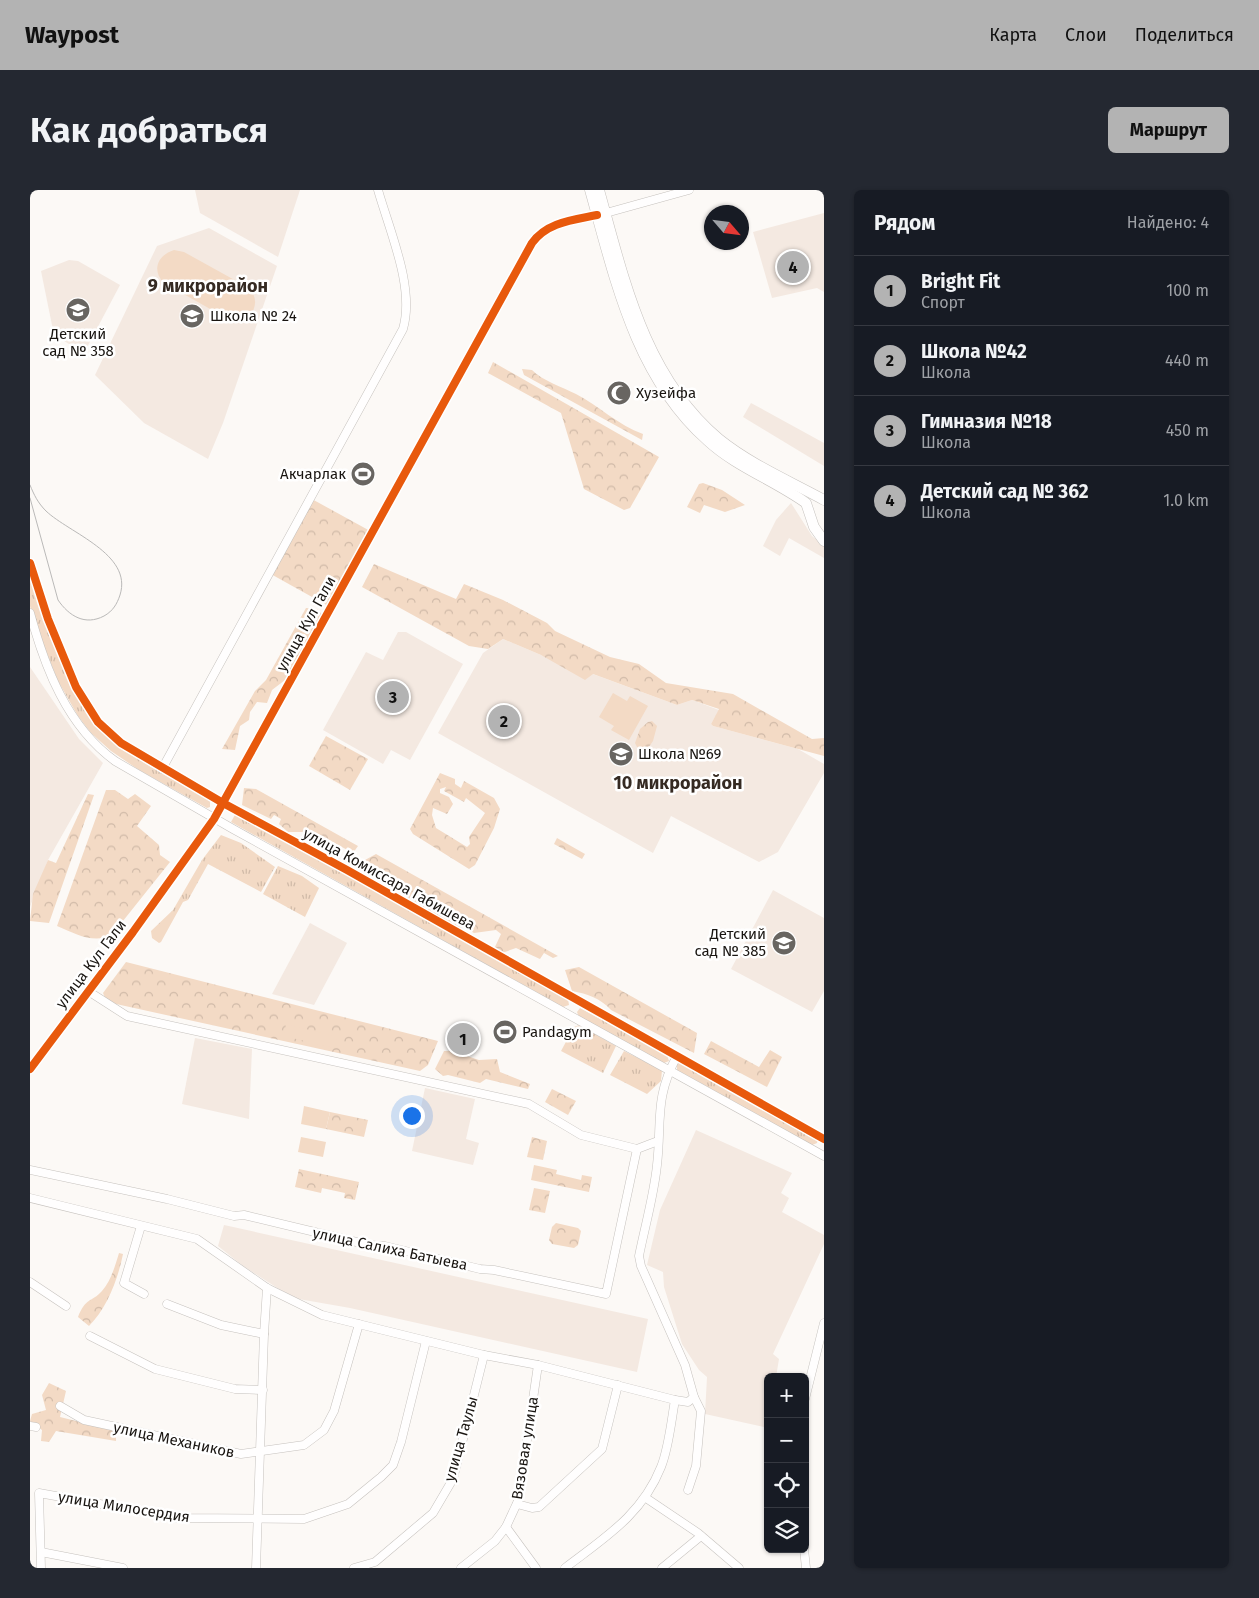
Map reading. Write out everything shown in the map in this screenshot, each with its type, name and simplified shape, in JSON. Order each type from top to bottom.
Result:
[{"type":"main road","points":[[590,190],[601,214],[646,339],[673,388],[703,424],[728,446],[824,501]]},
{"type":"main road","points":[[599,190],[601,214],[612,268],[638,344],[654,376],[671,401],[707,441],[726,456],[805,502],[824,501]]},
{"type":"main road","points":[[805,502],[814,527],[824,541]]},
{"type":"street","points":[[162,769],[402,330],[408,313],[407,292],[378,190]]},
{"type":"street","name":"улица Кул Гали","points":[[30,1069],[214,819],[538,234],[549,226],[689,190]]},
{"type":"street","name":"улица Комиссара Габишева","points":[[30,563],[62,655],[87,707],[110,734],[162,769],[578,1000],[824,1140]]},
{"type":"street","points":[[30,613],[51,674],[75,720],[98,749],[115,761],[214,819],[821,1155],[824,1140]]},
{"type":"street","points":[[88,991],[127,1016],[529,1104],[581,1135],[637,1149],[658,1141]]},
{"type":"street","points":[[570,1016],[578,1000]]},
{"type":"street","points":[[677,1056],[668,1071],[659,1107],[658,1164],[640,1261],[685,1365],[694,1397],[701,1411],[700,1439],[696,1466],[688,1490]]},
{"type":"street","name":"улица Салиха Батыева","points":[[30,1170],[167,1199],[234,1216],[244,1215],[360,1243],[385,1246],[471,1267],[606,1294],[637,1149]]},
{"type":"street","points":[[30,1198],[197,1239],[267,1288],[322,1315],[675,1400],[688,1402],[694,1397]]},
{"type":"street","points":[[141,1226],[124,1283],[144,1294]]},
{"type":"street","points":[[30,1282],[66,1306]]},
{"type":"street","points":[[256,1568],[267,1288]]},
{"type":"street","points":[[167,1304],[221,1325],[264,1334]]},
{"type":"street","points":[[809,1383],[824,1323]]},
{"type":"street","name":"улица Механиков","points":[[60,1406],[84,1420],[241,1454],[304,1445],[324,1430],[334,1410],[359,1324]]},
{"type":"street","points":[[90,1336],[154,1369],[235,1389],[263,1390]]},
{"type":"street","name":"улица Милосердия","points":[[41,1552],[39,1493],[177,1518],[304,1519],[348,1504],[393,1465],[401,1442],[426,1341]]},
{"type":"street","name":"улица Таулы","points":[[354,1568],[375,1562],[433,1513],[453,1479],[484,1355]]},
{"type":"street","name":"Вязовая улица","points":[[460,1568],[495,1541],[506,1527],[517,1504],[538,1366]]},
{"type":"street","points":[[517,1504],[532,1508],[539,1507],[602,1449],[618,1385]]},
{"type":"street","points":[[565,1568],[623,1523],[646,1498],[662,1466],[675,1400]]},
{"type":"street","points":[[646,1498],[701,1536],[739,1568]]},
{"type":"street","points":[[506,1527],[536,1568]]},
{"type":"street","points":[[662,1568],[701,1536]]},
{"type":"street","points":[[40,1568],[41,1552],[123,1568]]},
{"type":"street","points":[[804,1553],[806,1568]]},
{"type":"shaded area","points":[[195,190],[300,190],[278,257],[200,213]]},
{"type":"shaded area","points":[[824,213],[824,292],[817,288],[772,298],[753,232]]},
{"type":"shaded area","name":"Школа № 24","points":[[209,228],[277,266],[223,423],[208,459],[144,423],[95,375],[157,246]]},
{"type":"shaded area","name":"Детский сад № 358","points":[[69,260],[78,261],[120,285],[84,353],[54,335],[41,271]]},
{"type":"shaded area","points":[[751,403],[824,443],[824,466],[743,417]]},
{"type":"shaded area","points":[[791,503],[812,536],[824,546],[824,558],[789,538],[780,556],[763,546],[776,520]]},
{"type":"shaded area","points":[[398,632],[406,632],[463,664],[410,760],[391,750],[383,764],[323,730],[366,652],[383,660]]},
{"type":"shaded area","points":[[503,639],[677,705],[692,700],[719,710],[711,724],[713,726],[798,749],[824,764],[824,773],[778,852],[759,862],[671,816],[653,853],[438,733],[483,653]]},
{"type":"shaded area","points":[[30,667],[79,739],[103,763],[48,860],[30,907]]},
{"type":"shaded area","name":"Детский сад № 385","points":[[773,890],[824,918],[824,991],[812,1012],[731,969]]},
{"type":"shaded area","points":[[310,923],[347,943],[314,1005],[272,994]]},
{"type":"shaded area","points":[[195,1038],[252,1049],[249,1119],[182,1104]]},
{"type":"shaded area","points":[[425,1088],[475,1099],[466,1139],[479,1143],[473,1165],[412,1151]]},
{"type":"shaded area","points":[[696,1130],[792,1173],[781,1193],[789,1198],[782,1212],[824,1235],[824,1244],[773,1354],[779,1359],[777,1373],[764,1373],[764,1427],[705,1414],[707,1377],[699,1370],[682,1344],[664,1287],[663,1272],[647,1265],[660,1210]]},
{"type":"shaded area","points":[[224,1225],[648,1319],[637,1372],[350,1308],[293,1298],[243,1266],[218,1246]]},
{"type":"green space","points":[[174,250],[184,252],[249,288],[255,301],[252,312],[242,319],[228,319],[164,283],[158,273],[158,264],[164,255]]},
{"type":"green space","points":[[493,362],[659,457],[630,508],[624,510],[584,489],[561,413],[488,373]]},
{"type":"green space","points":[[522,369],[532,370],[547,381],[576,394],[625,426],[643,434],[642,440],[524,375]]},
{"type":"green space","points":[[703,483],[722,490],[745,505],[725,512],[704,505],[700,513],[687,507],[699,484]]},
{"type":"green space","points":[[310,498],[372,532],[330,607],[269,573]]},
{"type":"green space","points":[[374,564],[456,599],[464,584],[503,600],[547,623],[555,631],[610,657],[639,664],[666,683],[733,694],[812,739],[824,738],[824,756],[713,726],[711,724],[719,709],[692,700],[677,705],[593,674],[585,680],[541,655],[503,639],[488,649],[469,646],[362,587]]},
{"type":"green space","points":[[30,575],[55,648],[77,692],[91,713],[108,733],[128,751],[157,771],[210,799],[210,807],[207,808],[139,770],[111,751],[91,733],[78,716],[58,681],[34,621],[30,606]]},
{"type":"green space","points":[[306,608],[317,609],[323,615],[289,677],[272,690],[267,703],[257,702],[250,712],[249,720],[240,726],[235,750],[222,749],[255,691],[266,680]]},
{"type":"green space","points":[[613,693],[627,701],[630,696],[648,706],[629,740],[611,730],[614,726],[599,717]]},
{"type":"green space","points":[[652,721],[657,726],[653,741],[646,751],[640,753],[635,743],[640,729]]},
{"type":"green space","points":[[326,736],[368,759],[350,790],[309,766]]},
{"type":"green space","points":[[440,773],[455,779],[455,784],[461,788],[464,781],[494,798],[500,809],[494,828],[475,865],[469,869],[413,834],[410,829]],"holes":[[[446,787],[444,791],[464,802],[466,798],[485,813],[469,837],[470,844],[467,847],[436,828],[432,815],[433,808],[447,814],[453,804],[449,797],[440,793],[440,789]]]},
{"type":"green space","points":[[244,788],[256,789],[358,846],[353,853],[314,832],[288,832],[279,824],[281,819],[274,815],[271,819],[242,805]]},
{"type":"green space","points":[[106,790],[115,790],[128,799],[135,794],[151,806],[137,826],[159,845],[160,855],[170,862],[111,936],[97,939],[77,935],[57,926]]},
{"type":"green space","points":[[88,794],[94,795],[49,923],[30,921],[33,894],[48,860],[56,863]]},
{"type":"green space","points":[[236,813],[568,999],[569,1005],[563,1007],[231,822]]},
{"type":"green space","points":[[221,835],[241,843],[275,867],[261,892],[208,864],[188,900],[183,902],[159,943],[152,938],[151,931],[173,910],[202,860]]},
{"type":"green space","points":[[557,838],[585,854],[582,859],[554,844]]},
{"type":"green space","points":[[376,854],[558,956],[553,958],[544,953],[540,959],[516,948],[502,953],[494,949],[501,934],[496,930],[474,933],[464,927],[457,928],[371,874],[365,860]]},
{"type":"green space","points":[[278,866],[302,876],[319,888],[305,917],[263,894]]},
{"type":"green space","points":[[126,962],[438,1041],[428,1065],[420,1071],[107,1002],[103,993]]},
{"type":"green space","points":[[579,967],[697,1033],[694,1053],[611,1010],[603,1002],[572,991],[565,970]]},
{"type":"green space","points":[[580,1008],[667,1055],[669,1061],[664,1063],[579,1017],[577,1012]]},
{"type":"green space","points":[[286,1024],[337,1037],[334,1048],[284,1036]]},
{"type":"green space","points":[[579,1025],[616,1046],[603,1073],[561,1051],[574,1027]]},
{"type":"green space","points":[[711,1041],[759,1067],[770,1050],[782,1057],[767,1087],[704,1054]]},
{"type":"green space","points":[[444,1051],[452,1051],[479,1060],[497,1059],[500,1072],[530,1084],[528,1089],[486,1079],[480,1083],[448,1075],[443,1076],[435,1069]]},
{"type":"green space","points":[[624,1051],[662,1070],[661,1081],[647,1094],[610,1075]]},
{"type":"green space","points":[[681,1062],[818,1140],[817,1143],[812,1145],[677,1070],[677,1064]]},
{"type":"green space","points":[[552,1089],[576,1101],[568,1115],[545,1102]]},
{"type":"green space","points":[[304,1106],[330,1112],[326,1129],[301,1124]]},
{"type":"green space","points":[[330,1112],[368,1120],[364,1137],[326,1129]]},
{"type":"green space","points":[[301,1137],[326,1142],[323,1157],[298,1152]]},
{"type":"green space","points":[[532,1137],[547,1141],[543,1160],[527,1157]]},
{"type":"green space","points":[[534,1165],[557,1170],[556,1174],[581,1180],[582,1175],[592,1177],[589,1192],[531,1180]]},
{"type":"green space","points":[[299,1169],[359,1182],[355,1200],[344,1198],[345,1193],[322,1188],[321,1193],[295,1187]]},
{"type":"green space","points":[[534,1188],[550,1191],[545,1213],[529,1210]]},
{"type":"green space","points":[[556,1223],[578,1228],[581,1231],[578,1245],[574,1248],[552,1244],[549,1240],[552,1227]]},
{"type":"green space","points":[[119,1253],[123,1254],[111,1293],[101,1311],[89,1326],[78,1317],[86,1303],[98,1295],[108,1283]]},
{"type":"green space","points":[[49,1383],[66,1391],[60,1417],[116,1431],[116,1441],[56,1431],[49,1442],[41,1441],[42,1430],[30,1421],[32,1414],[46,1410],[42,1395]]},
{"type":"tram line","points":[[30,485],[46,511],[96,546],[108,556],[117,568],[121,581],[120,595],[114,607],[104,616],[90,620],[78,618],[67,611],[58,600],[30,498]]},
{"type":"cycle path","points":[[30,1069],[133,932],[214,819],[532,243],[545,230],[553,226],[597,215]]},
{"type":"cycle path","points":[[30,563],[48,619],[76,687],[98,722],[121,743],[223,803],[347,870],[824,1139]]},
{"type":"place","name":"Детский сад № 362","points":[[793,267]]},
{"type":"place","name":"Детский сад № 358","points":[[78,310]]},
{"type":"place","name":"Школа № 24","points":[[192,316]]},
{"type":"place","name":"Хузейфа","points":[[619,393]]},
{"type":"place","name":"Акчарлак","points":[[363,474]]},
{"type":"place","name":"Гимназия №18","points":[[393,697]]},
{"type":"place","name":"Школа №42","points":[[504,721]]},
{"type":"place","name":"Школа №69","points":[[621,754]]},
{"type":"place","name":"Детский сад № 385","points":[[784,943]]},
{"type":"place","name":"Pandagym","points":[[505,1032]]},
{"type":"place","name":"Bright Fit","points":[[463,1039]]},
{"type":"district","name":"9 микрорайон","points":[[208,286]]},
{"type":"district","name":"10 микрорайон","points":[[678,783]]}]
